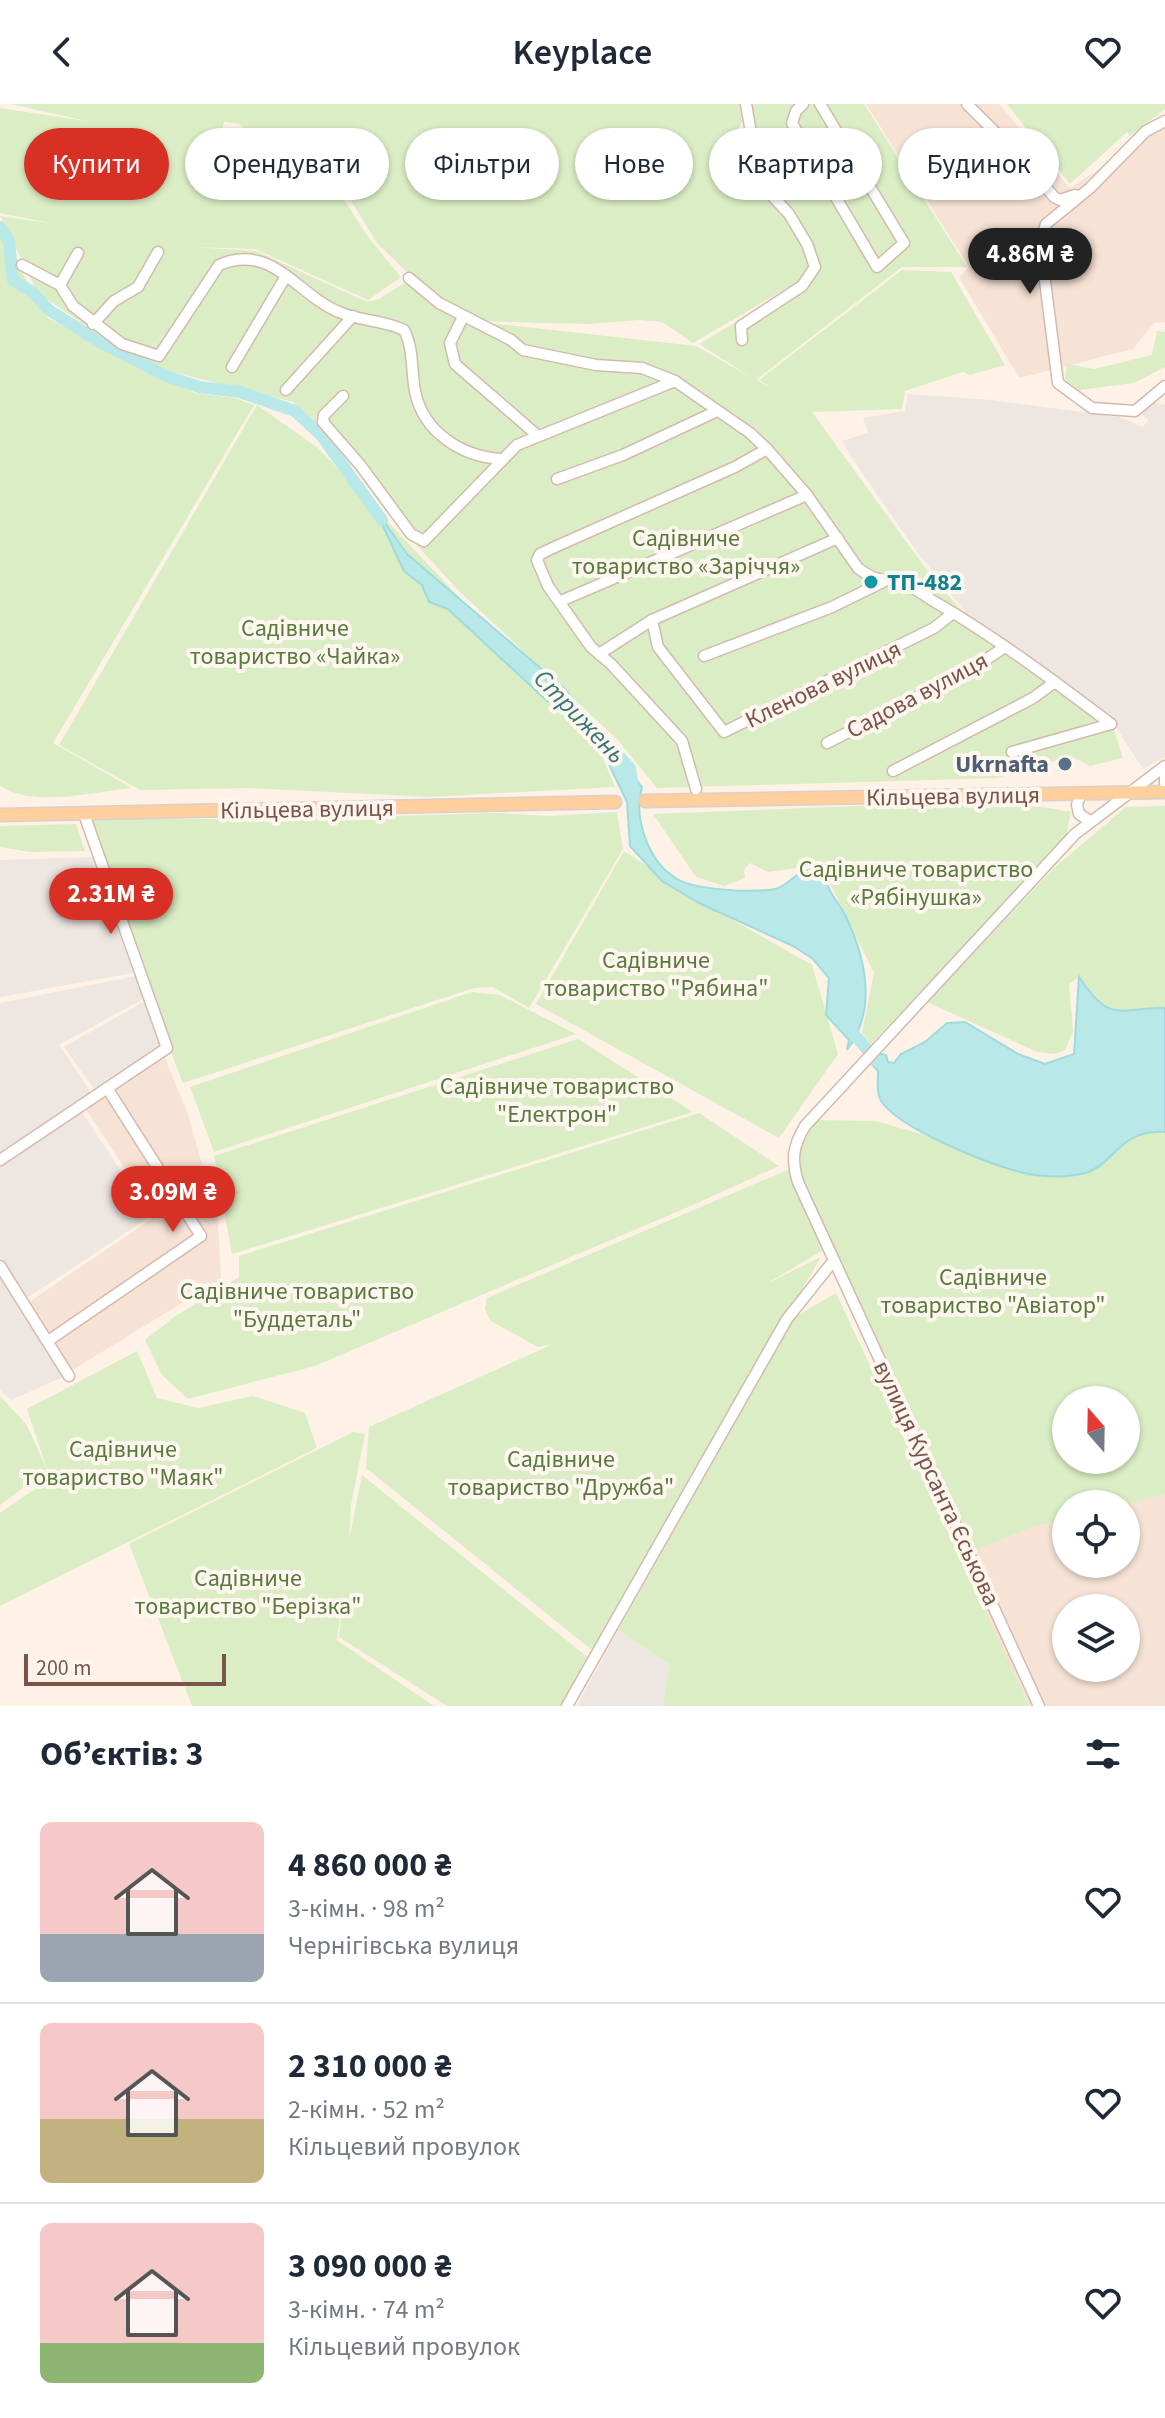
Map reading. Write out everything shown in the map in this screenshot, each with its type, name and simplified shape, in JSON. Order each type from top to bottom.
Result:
[{"type":"main road","name":"Кільцева вулиця","points":[[645,801],[1165,792]]},
{"type":"main road","name":"Кільцева вулиця","points":[[0,815],[615,802]]},
{"type":"street","points":[[742,340],[741,326],[802,286],[815,267],[807,244],[795,224],[766,189],[754,150],[746,104]]},
{"type":"street","points":[[803,104],[796,111],[792,123],[877,267],[904,243],[820,104]]},
{"type":"street","points":[[967,104],[1028,165],[1054,197],[1067,199],[1090,188]]},
{"type":"street","points":[[1165,121],[1146,131],[1090,188],[1046,224],[1040,242],[1058,383],[1092,408],[1135,411],[1165,386]]},
{"type":"street","points":[[93,324],[114,301],[138,287],[158,252]]},
{"type":"street","points":[[60,285],[78,253]]},
{"type":"street","points":[[22,265],[60,285],[73,306],[122,344],[159,356],[219,265],[230,260],[264,263],[325,304],[353,316],[404,330],[410,344],[415,393],[420,409],[444,440],[483,458],[500,459]]},
{"type":"street","points":[[232,367],[286,276]]},
{"type":"street","points":[[409,278],[439,303],[511,340],[523,350],[596,365],[642,368],[675,381],[750,433],[767,449],[807,495],[858,568],[883,582],[903,583],[953,613],[1111,724],[1012,752]]},
{"type":"street","points":[[286,390],[353,316]]},
{"type":"street","points":[[463,317],[450,343],[455,364],[538,436]]},
{"type":"street","points":[[343,396],[324,415],[323,422],[417,540],[424,541],[500,459],[517,445],[675,381]]},
{"type":"street","points":[[557,479],[623,455],[717,411]]},
{"type":"street","points":[[696,789],[682,741],[591,647],[548,586],[537,560],[540,554],[735,467],[767,449]]},
{"type":"street","points":[[561,601],[807,495]]},
{"type":"street","points":[[599,654],[652,620],[838,538]]},
{"type":"street","points":[[704,656],[832,607],[883,582]]},
{"type":"street","name":"Кленова вулиця","points":[[652,620],[658,647],[724,732],[911,640],[953,613]]},
{"type":"street","name":"Садова вулиця","points":[[827,743],[958,676],[1005,647]]},
{"type":"street","points":[[893,771],[1033,698],[1055,682]]},
{"type":"street","name":"вулиця Курсанта Єськова","points":[[1039,1706],[798,1182],[793,1167],[795,1144],[805,1126],[1075,834],[1165,766]]},
{"type":"street","points":[[1165,774],[1165,783]]},
{"type":"street","points":[[1075,834],[1081,793]]},
{"type":"street","points":[[0,1160],[167,1048],[84,814]]},
{"type":"street","points":[[1079,814],[1090,821]]},
{"type":"street","points":[[48,1341],[201,1236],[107,1088]]},
{"type":"street","points":[[567,1706],[787,1319],[834,1260]]},
{"type":"street","points":[[0,1266],[69,1376]]},
{"type":"shaded area","points":[[866,104],[999,104],[1019,128],[898,128],[898,155]]},
{"type":"shaded area","points":[[1165,126],[1165,322],[1154,323],[1133,349],[1019,378],[959,277],[969,267],[927,200],[1059,200],[1059,175],[1070,188]]},
{"type":"shaded area","points":[[908,394],[991,400],[1119,417],[1143,427],[1148,420],[1142,414],[1152,402],[1165,405],[1165,756],[1158,761],[1143,769],[1114,724],[972,621],[915,549],[854,461],[842,441],[868,433],[863,418],[905,411]]},
{"type":"shaded area","points":[[92,857],[133,973],[0,997],[0,860]]},
{"type":"shaded area","points":[[136,976],[143,999],[59,1045],[92,1094],[0,1152],[0,1003]]},
{"type":"shaded area","points":[[147,1000],[161,1047],[95,1090],[64,1047]]},
{"type":"shaded area","points":[[164,1056],[187,1111],[218,1221],[221,1279],[71,1371],[29,1302],[156,1216],[85,1108]]},
{"type":"shaded area","points":[[80,1110],[151,1216],[27,1298],[0,1256],[0,1164]]},
{"type":"shaded area","points":[[0,1274],[63,1377],[11,1400],[0,1390]]},
{"type":"shaded area","points":[[1165,1494],[1165,1706],[1029,1706],[959,1557],[1037,1525],[1052,1523],[1052,1578],[1140,1578],[1140,1501]]},
{"type":"shaded area","points":[[618,1630],[669,1664],[663,1706],[577,1706]]},
{"type":"green space","name":"Садівниче товариство «Заріччя»","points":[[11,104],[749,104],[739,128],[709,128],[709,200],[882,200],[882,132],[898,158],[898,200],[925,200],[967,267],[902,267],[756,380],[773,389],[759,380],[902,270],[951,272],[1005,365],[970,375],[963,372],[905,391],[902,409],[812,412],[932,577],[972,622],[1112,724],[1123,758],[1090,766],[1070,756],[997,778],[657,788],[618,740],[460,592],[388,514],[325,429],[293,402],[165,370],[111,343],[38,293],[0,216],[55,224],[0,213],[0,108],[86,121]],"holes":[[[224,122],[240,124],[243,128],[389,128],[389,200],[350,200],[377,243],[444,308],[409,280],[379,299],[367,302],[256,251],[192,247],[255,249],[368,300],[401,277],[368,237],[344,200],[185,200],[185,128],[223,128]],[[792,285],[794,287],[699,344],[754,379],[696,346],[471,321],[662,322],[693,343]]]},
{"type":"green space","name":"Садівниче товариство «Заріччя»","points":[[751,104],[864,104],[879,128],[744,128]]},
{"type":"green space","points":[[1007,104],[1165,104],[1165,109],[1130,136],[1127,132],[1070,184],[1059,170],[1059,128],[1026,128]]},
{"type":"green space","points":[[0,234],[48,318],[157,377],[195,393],[235,398],[254,405],[53,743],[132,788],[47,797],[14,793],[0,786]]},
{"type":"green space","points":[[1157,331],[1165,332],[1165,367],[1134,383],[1079,390],[1065,379],[1067,364],[1094,369],[1152,355]]},
{"type":"green space","name":"Садівниче товариство «Чайка»","points":[[257,405],[318,448],[576,721],[603,758],[615,787],[428,797],[248,788],[140,790],[59,745]]},
{"type":"green space","name":"Садівниче товариство «Рябінушка»","points":[[1025,804],[1071,812],[1066,838],[871,1044],[862,1033],[874,973],[829,881],[826,864],[768,872],[750,863],[744,870],[745,878],[724,886],[696,877],[653,814],[860,806]]},
{"type":"green space","points":[[1165,806],[1165,1008],[1117,1012],[1098,1000],[1079,977],[1069,984],[1073,1032],[1065,1050],[1054,1054],[1037,1052],[927,1002],[1055,867],[1126,807]]},
{"type":"green space","points":[[617,812],[623,849],[529,1008],[493,987],[474,988],[183,1083],[133,958],[84,819],[293,819],[495,813],[550,816]]},
{"type":"green space","points":[[76,824],[85,851],[30,852],[0,847],[0,826]]},
{"type":"green space","name":"Садівниче товариство \"Рябина\"","points":[[624,851],[717,911],[812,965],[838,1054],[779,1138],[536,1004]]},
{"type":"green space","points":[[472,992],[500,995],[576,1034],[214,1152],[190,1087]]},
{"type":"green space","name":"Садівниче товариство \"Електрон\"","points":[[578,1039],[693,1112],[232,1254],[214,1156]]},
{"type":"green space","name":"Садівниче товариство \"Буддеталь\"","points":[[699,1113],[779,1166],[315,1366],[188,1399],[162,1375],[145,1340],[174,1317],[239,1277],[239,1256]]},
{"type":"green space","name":"Садівниче товариство \"Авіатор\"","points":[[811,1120],[876,1121],[1019,1162],[1150,1124],[1165,1129],[1165,1494],[1140,1501],[1140,1490],[1052,1490],[1052,1523],[1037,1525],[969,1553],[806,1196],[793,1155]]},
{"type":"green space","name":"Садівниче товариство \"Дружба\"","points":[[790,1169],[822,1251],[764,1285],[821,1257],[593,1651],[366,1468],[369,1427],[553,1344],[538,1347],[491,1321],[485,1309],[487,1298]]},
{"type":"green space","points":[[836,1293],[1029,1706],[663,1706],[669,1664],[618,1630],[795,1317]]},
{"type":"green space","name":"Садівниче товариство \"Маяк\"","points":[[137,1351],[157,1398],[198,1408],[253,1396],[305,1413],[317,1448],[0,1606],[0,1513],[51,1478],[47,1470],[0,1505],[0,1396],[26,1424],[47,1469],[27,1409]]},
{"type":"green space","name":"Садівниче товариство \"Берізка\"","points":[[353,1432],[365,1434],[351,1505],[349,1540],[362,1475],[591,1660],[565,1706],[447,1706],[339,1637],[344,1587],[335,1639],[434,1706],[192,1706],[129,1544]]},
{"type":"water","points":[[375,509],[407,554],[565,689],[642,787],[640,812],[645,838],[658,862],[677,879],[725,890],[765,890],[779,888],[804,872],[825,866],[827,884],[855,937],[864,970],[866,987],[862,1020],[847,1050],[849,1040],[826,1015],[829,978],[813,959],[793,946],[701,904],[662,881],[630,846],[627,802],[605,756],[576,721],[545,699],[448,609],[429,602],[422,585],[404,571]]},
{"type":"water","points":[[1079,977],[1108,1008],[1126,1011],[1165,1008],[1165,1132],[1137,1136],[1104,1163],[1085,1173],[1039,1175],[1009,1169],[925,1134],[891,1112],[881,1101],[878,1071],[871,1063],[880,1054],[886,1055],[888,1062],[894,1063],[901,1054],[925,1042],[947,1023],[965,1022],[1018,1054],[1045,1064],[1074,1054]]},
{"type":"waterway","name":"Стрижень","points":[[0,227],[9,241],[13,280],[32,292],[49,310],[96,340],[166,376],[199,387],[240,392],[295,411],[321,435],[382,520]]},
{"type":"waterway","name":"Стрижень","points":[[598,734],[630,768],[633,790]]},
{"type":"waterway","name":"Стрижень","points":[[847,1026],[877,1061]]},
{"type":"place","name":"ТП-482","points":[[871,582]]},
{"type":"place","name":"Ukrnafta","points":[[1065,764]]}]
